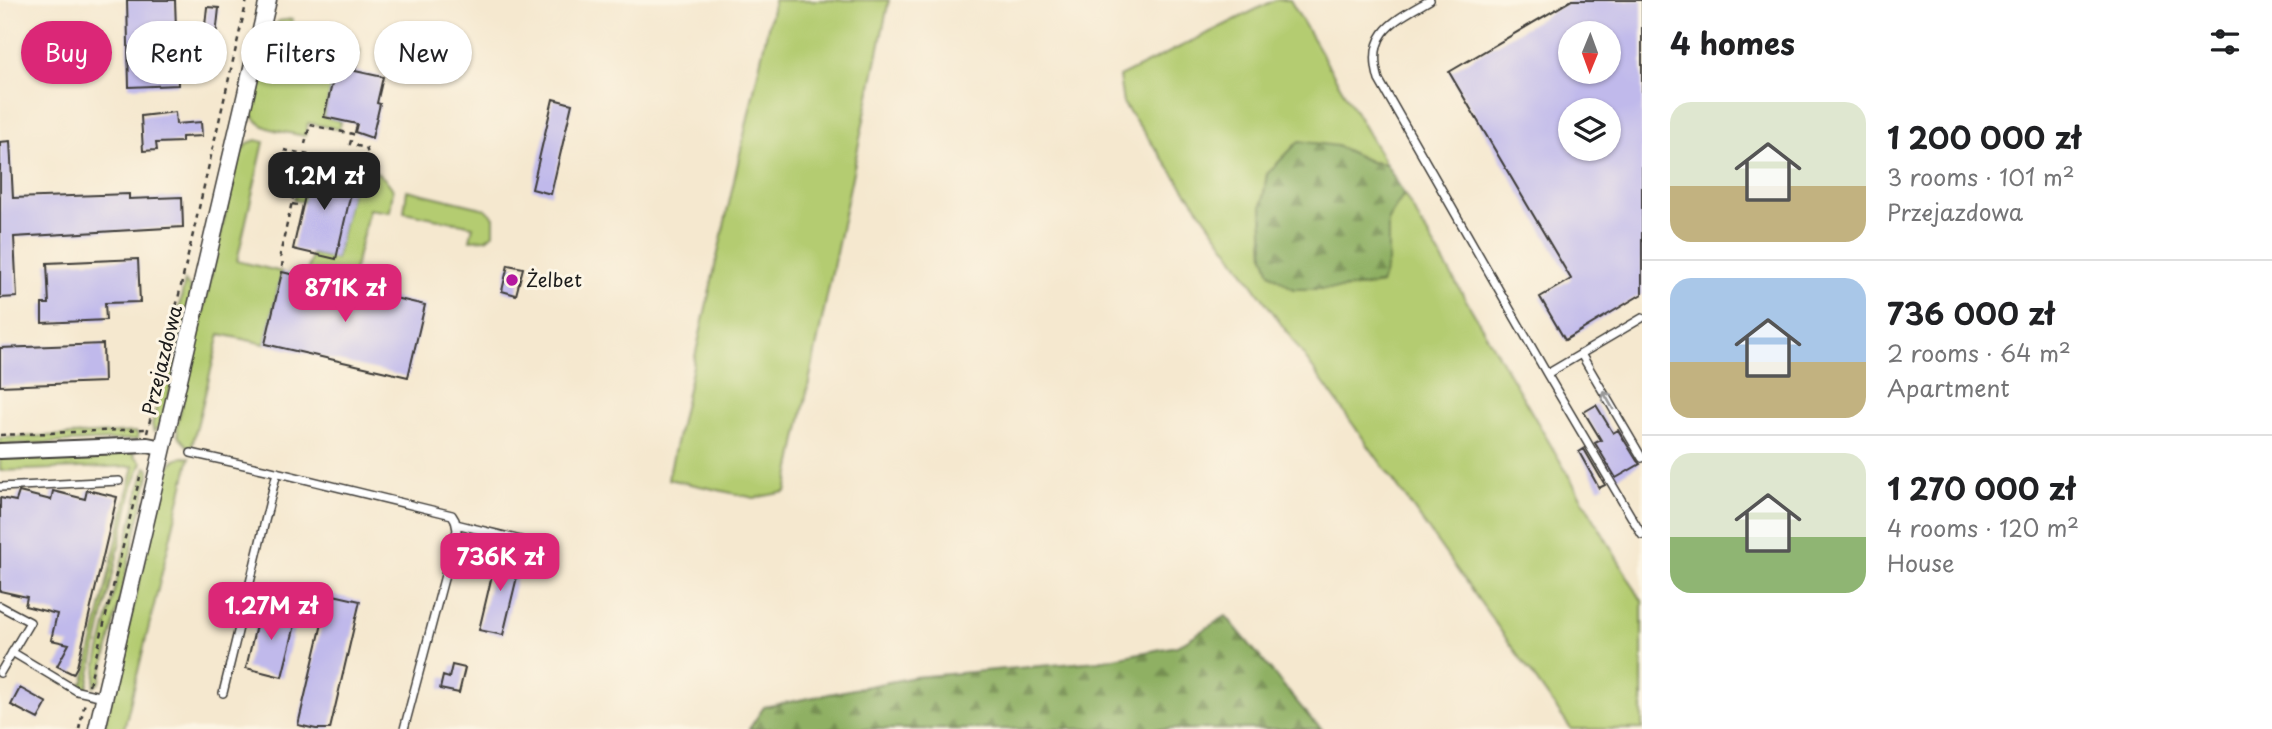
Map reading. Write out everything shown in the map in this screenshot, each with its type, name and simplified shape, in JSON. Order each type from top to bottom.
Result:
[{"type":"street","name":"Przejazdowa","points":[[97,729],[155,447],[268,0]]},
{"type":"street","points":[[0,451],[155,447]]},
{"type":"lane","points":[[1430,0],[1397,19],[1384,32],[1375,47],[1374,63],[1378,80],[1642,535]]},
{"type":"lane","points":[[1547,374],[1642,318]]},
{"type":"lane","points":[[1581,354],[1642,458]]},
{"type":"lane","points":[[191,453],[452,515],[457,530],[404,729]]},
{"type":"lane","points":[[223,694],[277,472]]},
{"type":"lane","points":[[0,487],[119,481]]},
{"type":"lane","points":[[456,524],[521,540]]},
{"type":"lane","points":[[0,606],[30,622],[0,673]]},
{"type":"lane","points":[[12,652],[77,691],[104,697]]},
{"type":"path","points":[[155,447],[147,429],[247,0]]},
{"type":"path","points":[[306,144],[310,125],[352,134],[350,144],[366,148],[370,159]]},
{"type":"path","points":[[284,150],[357,165],[364,158]]},
{"type":"path","points":[[282,267],[283,259],[280,255],[303,153]]},
{"type":"path","points":[[328,169],[331,159]]},
{"type":"path","points":[[340,172],[343,162]]},
{"type":"path","points":[[292,204],[303,206]]},
{"type":"path","points":[[0,435],[147,429]]},
{"type":"path","points":[[79,729],[143,470]]},
{"type":"green space","points":[[774,0],[889,0],[786,492],[754,498],[668,479]]},
{"type":"green space","points":[[1275,0],[1290,0],[1386,164],[1371,162],[1337,146],[1267,174],[1262,205],[1264,255],[1293,289],[1339,289],[1381,284],[1388,261],[1388,219],[1404,194],[1642,601],[1642,729],[1571,729],[1123,103],[1119,77]]},
{"type":"green space","points":[[255,84],[332,84],[324,117],[341,121],[339,129],[308,123],[305,136],[264,126],[257,121],[250,107]]},
{"type":"green space","points":[[256,140],[264,142],[237,261],[282,272],[265,344],[220,334],[191,450],[178,436],[177,426],[239,154],[248,143]]},
{"type":"green space","points":[[1299,141],[1337,146],[1371,162],[1386,164],[1404,194],[1388,219],[1388,261],[1381,284],[1340,289],[1293,289],[1270,273],[1264,255],[1262,205],[1267,174]]},
{"type":"green space","points":[[310,157],[326,160],[325,168],[304,202],[294,200],[303,162]]},
{"type":"green space","points":[[345,164],[358,167],[359,164],[374,171],[387,181],[393,190],[390,212],[369,209],[353,275],[373,282],[378,294],[306,277],[312,254],[336,259],[355,176],[343,173]]},
{"type":"green space","points":[[407,190],[486,209],[494,217],[494,233],[486,239],[470,240],[473,226],[404,212]]},
{"type":"green space","points":[[185,281],[190,288],[191,297],[163,421],[154,432],[152,425]]},
{"type":"green space","points":[[137,432],[138,439],[0,445],[0,438]]},
{"type":"green space","points":[[135,453],[134,456],[142,462],[133,486],[87,688],[78,686],[84,681],[134,466],[0,471],[0,456]]},
{"type":"green space","points":[[190,457],[124,729],[104,729],[164,477],[173,461]]},
{"type":"green space","points":[[146,467],[149,469],[149,475],[100,682],[94,687],[98,659]]},
{"type":"green space","points":[[1226,616],[1322,729],[749,729],[764,707],[914,677],[1098,661],[1177,646]]},
{"type":"building","points":[[127,0],[175,0],[176,21],[127,21]]},
{"type":"building","points":[[1572,0],[1642,0],[1642,294],[1565,340],[1540,297],[1571,279],[1449,72]]},
{"type":"building","points":[[207,7],[219,8],[218,21],[206,21]]},
{"type":"building","points":[[360,72],[374,75],[374,84],[381,84],[372,138],[355,132],[357,124],[324,117],[332,84],[360,84]]},
{"type":"building","points":[[129,84],[178,84],[178,85],[129,87]]},
{"type":"building","points":[[553,99],[572,104],[551,194],[532,189]]},
{"type":"building","points":[[175,112],[176,124],[201,122],[202,136],[182,137],[182,142],[156,143],[157,150],[143,151],[141,116]]},
{"type":"building","points":[[10,141],[13,198],[129,194],[129,199],[182,197],[183,227],[14,237],[17,297],[0,298],[0,142]]},
{"type":"building","points":[[312,165],[355,175],[336,259],[293,249]]},
{"type":"building","points":[[138,259],[140,302],[105,303],[106,320],[42,323],[42,304],[49,304],[47,263]]},
{"type":"building","name":"Żelbet","points":[[508,265],[523,268],[516,295],[502,291]]},
{"type":"building","points":[[282,272],[425,305],[408,377],[265,344]]},
{"type":"building","points":[[103,344],[104,382],[0,386],[0,348]]},
{"type":"building","points":[[1596,405],[1613,433],[1618,430],[1640,464],[1616,478],[1595,443],[1601,440],[1584,412]]},
{"type":"building","points":[[1584,449],[1605,485],[1599,488],[1579,452]]},
{"type":"building","points":[[87,490],[117,497],[77,667],[73,674],[57,666],[69,644],[51,640],[57,614],[25,606],[27,597],[0,591],[0,498],[16,501],[19,492],[51,500],[53,491],[85,499]]},
{"type":"building","points":[[498,550],[522,556],[503,635],[479,630]]},
{"type":"building","points":[[329,594],[360,601],[330,729],[316,729],[298,725]]},
{"type":"building","points":[[260,608],[297,617],[282,677],[246,668]]},
{"type":"building","points":[[452,665],[465,668],[459,693],[440,689],[443,676],[449,678]]},
{"type":"building","points":[[20,688],[47,703],[38,719],[11,705]]},
{"type":"place","name":"Żelbet","points":[[512,280]]}]
